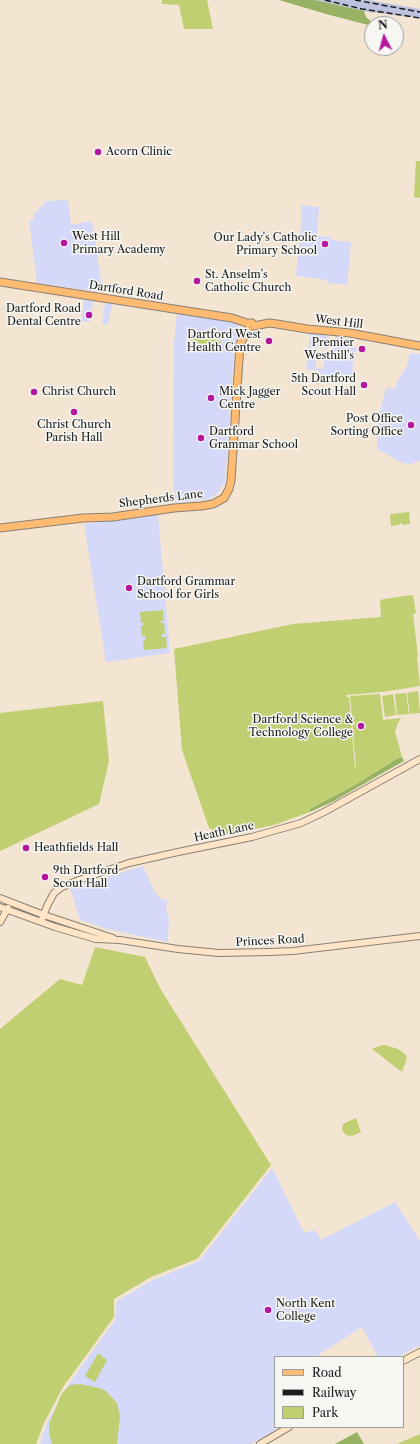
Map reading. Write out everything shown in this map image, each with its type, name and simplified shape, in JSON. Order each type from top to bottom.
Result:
[{"type":"main road","name":"Dartford Road","points":[[0,282],[232,318],[250,326]]},
{"type":"main road","name":"West Hill","points":[[250,326],[269,323],[307,329],[350,333],[420,346]]},
{"type":"main road","name":"Shepherds Lane","points":[[0,528],[201,506],[213,504],[224,498],[231,481],[240,344],[250,326]]},
{"type":"main road","name":"Heath Lane","points":[[41,922],[54,893],[62,887],[129,863],[252,837],[301,823],[324,812],[420,759]]},
{"type":"main road","name":"Princes Road","points":[[0,898],[44,915],[120,940]]},
{"type":"main road","points":[[0,922],[11,902]]},
{"type":"main road","name":"Princes Road","points":[[0,907],[41,922],[96,938],[219,953],[269,952],[420,936]]},
{"type":"main road","points":[[404,1360],[420,1352]]},
{"type":"main road","points":[[260,1444],[287,1428]]},
{"type":"shaded area","points":[[315,0],[369,0],[420,9],[420,18],[368,12]]},
{"type":"shaded area","name":"West Hill Primary Academy","points":[[68,200],[71,225],[92,221],[102,288],[99,291],[37,283],[29,220],[33,220],[34,215],[46,201]]},
{"type":"shaded area","name":"Our Lady's Catholic Primary School","points":[[301,205],[319,207],[317,236],[331,237],[331,240],[351,242],[347,285],[328,283],[328,280],[296,276],[301,226]]},
{"type":"shaded area","points":[[84,300],[93,301],[90,322],[81,321]]},
{"type":"shaded area","points":[[105,303],[112,304],[108,325],[102,324]]},
{"type":"shaded area","name":"Dartford Grammar School","points":[[177,314],[235,322],[239,327],[234,352],[225,482],[218,493],[209,499],[176,503],[173,482],[174,342]]},
{"type":"shaded area","points":[[310,333],[328,336],[326,349],[318,348],[315,368],[323,369],[325,354],[333,354],[335,337],[351,339],[350,347],[357,348],[352,370],[357,371],[354,378],[322,375],[319,371],[306,369]]},
{"type":"shaded area","points":[[413,353],[420,354],[420,460],[411,464],[402,463],[377,449],[377,435],[380,411],[386,388],[395,389],[398,380],[407,366],[409,355]]},
{"type":"shaded area","name":"Dartford Grammar School for Girls","points":[[158,515],[170,653],[106,662],[84,524]]},
{"type":"shaded area","points":[[143,866],[154,891],[161,899],[167,900],[166,911],[169,918],[168,942],[107,929],[80,920],[70,888]]},
{"type":"shaded area","name":"North Kent College","points":[[272,1168],[304,1233],[315,1230],[321,1240],[395,1202],[420,1241],[420,1345],[400,1356],[377,1356],[362,1327],[317,1356],[274,1356],[274,1428],[278,1428],[251,1444],[40,1444],[47,1423],[66,1388],[115,1320],[117,1301],[151,1281],[199,1261]]},
{"type":"green space","points":[[162,0],[207,0],[213,29],[184,29],[179,5],[162,4]]},
{"type":"green space","points":[[279,0],[315,0],[364,11],[366,16],[364,16],[364,24]]},
{"type":"green space","points":[[416,161],[420,161],[420,198],[414,197]]},
{"type":"green space","points":[[197,334],[207,337],[218,337],[217,340],[221,341],[220,347],[190,342],[190,335],[197,336]]},
{"type":"green space","points":[[409,512],[410,524],[402,525],[402,523],[400,523],[399,525],[391,526],[390,514]]},
{"type":"green space","points":[[413,595],[416,613],[413,614],[420,686],[382,692],[346,695],[349,697],[355,768],[350,696],[380,694],[383,720],[401,718],[395,732],[402,757],[355,785],[310,809],[310,812],[274,825],[222,836],[209,828],[182,750],[174,649],[293,624],[381,617],[380,600]]},
{"type":"green space","points":[[163,610],[164,620],[161,621],[161,623],[164,623],[165,634],[162,634],[162,637],[166,637],[167,648],[144,650],[143,640],[146,639],[145,636],[142,636],[141,626],[144,625],[144,623],[141,623],[140,612]]},
{"type":"green space","points":[[418,691],[420,713],[410,714],[407,693]]},
{"type":"green space","points":[[406,693],[409,714],[397,715],[395,694]]},
{"type":"green space","points":[[393,694],[396,715],[385,717],[382,696]]},
{"type":"green space","points":[[103,701],[109,761],[99,804],[0,851],[0,713]]},
{"type":"green space","points":[[402,757],[404,761],[334,801],[310,812],[310,809],[355,785]]},
{"type":"green space","points":[[95,947],[145,957],[161,990],[271,1165],[197,1259],[151,1277],[114,1299],[114,1317],[63,1387],[44,1423],[36,1444],[0,1444],[0,1029],[60,979],[82,985]]},
{"type":"green space","points":[[385,1045],[398,1049],[405,1054],[407,1058],[402,1072],[372,1049]]},
{"type":"green space","points":[[356,1118],[361,1132],[352,1136],[346,1135],[342,1130],[343,1124]]},
{"type":"green space","points":[[98,1353],[107,1360],[95,1382],[85,1376]]},
{"type":"green space","points":[[80,1384],[106,1391],[117,1403],[120,1416],[117,1444],[52,1444],[49,1424],[62,1393],[70,1385]]},
{"type":"green space","points":[[357,1432],[364,1444],[335,1444]]},
{"type":"green space","points":[[420,1434],[420,1444],[397,1444]]},
{"type":"railway","points":[[325,0],[362,9],[420,18]]},
{"type":"railway","points":[[355,0],[420,12]]},
{"type":"place","name":"Acorn Clinic","points":[[98,152]]},
{"type":"place","name":"West Hill Primary Academy","points":[[64,243]]},
{"type":"place","name":"Our Lady's Catholic Primary School","points":[[325,244]]},
{"type":"place","name":"St. Anselm's Catholic Church","points":[[197,281]]},
{"type":"place","name":"Dartford Road Dental Centre","points":[[89,315]]},
{"type":"place","name":"Dartford West Health Centre","points":[[269,341]]},
{"type":"place","name":"Premier Westhill's","points":[[362,349]]},
{"type":"place","name":"5th Dartford Scout Hall","points":[[364,385]]},
{"type":"place","name":"Christ Church","points":[[34,392]]},
{"type":"place","name":"Mick Jagger Centre","points":[[211,398]]},
{"type":"place","name":"Christ Church Parish Hall","points":[[74,412]]},
{"type":"place","name":"Post Office Sorting Office","points":[[411,425]]},
{"type":"place","name":"Dartford Grammar School","points":[[201,438]]},
{"type":"place","name":"Dartford Grammar School for Girls","points":[[129,588]]},
{"type":"place","name":"Dartford Science & Technology College","points":[[361,726]]},
{"type":"place","name":"Heathfields Hall","points":[[26,848]]},
{"type":"place","name":"9th Dartford Scout Hall","points":[[45,877]]},
{"type":"place","name":"North Kent College","points":[[268,1310]]}]
